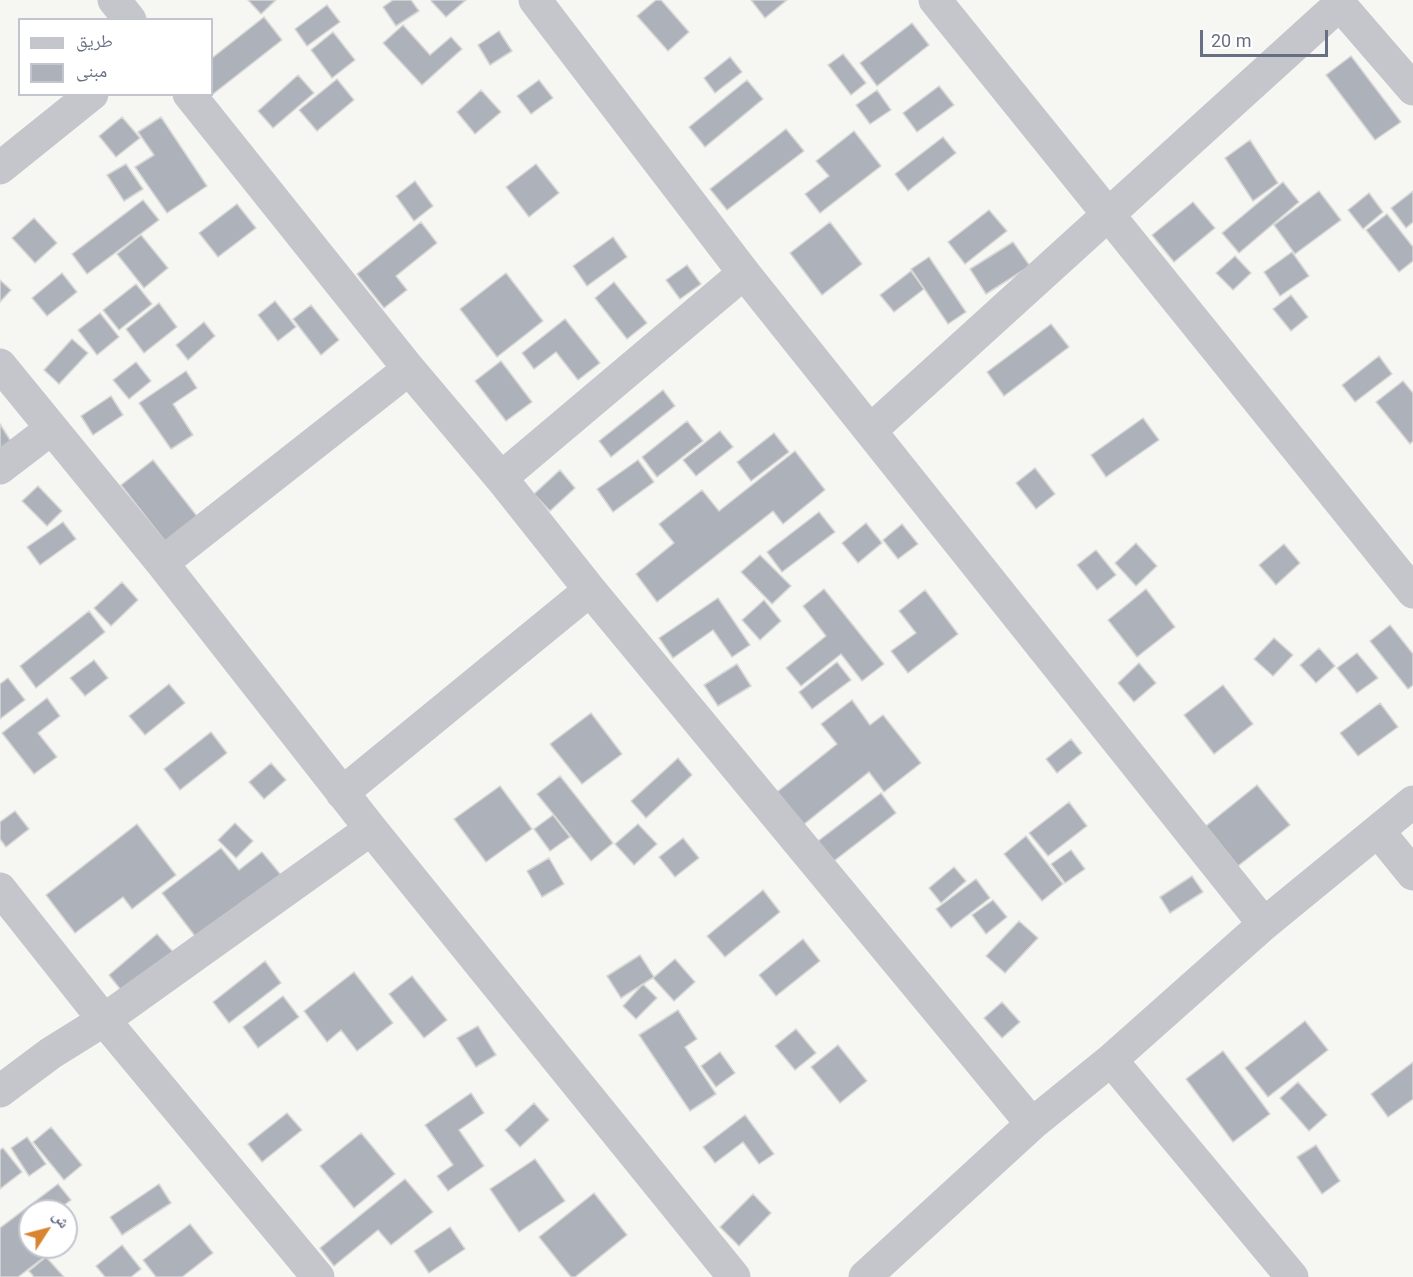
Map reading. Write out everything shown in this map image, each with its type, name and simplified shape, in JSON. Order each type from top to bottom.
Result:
[{"type":"street","points":[[114,0],[128,18]]},
{"type":"street","points":[[935,0],[1413,592]]},
{"type":"street","points":[[871,430],[1338,2],[1413,88]]},
{"type":"street","points":[[547,4],[744,273],[1264,924]]},
{"type":"street","points":[[0,168],[90,96]]},
{"type":"street","points":[[191,96],[409,369],[1032,1124]]},
{"type":"street","points":[[501,478],[744,273]]},
{"type":"street","points":[[0,365],[162,562],[342,793],[734,1277]]},
{"type":"street","points":[[162,562],[409,369]]},
{"type":"street","points":[[0,468],[51,429]]},
{"type":"street","points":[[342,793],[590,590]]},
{"type":"street","points":[[865,1277],[1032,1124],[1111,1060],[1264,924],[1413,802]]},
{"type":"street","points":[[0,1090],[51,1053],[104,1020],[371,829]]},
{"type":"street","points":[[1378,831],[1413,874]]},
{"type":"street","points":[[0,889],[104,1020],[318,1277]]},
{"type":"street","points":[[1111,1060],[1292,1277]]},
{"type":"building","points":[[248,0],[276,0],[261,14]]},
{"type":"building","points":[[393,0],[411,0],[419,11],[396,26],[383,7]]},
{"type":"building","points":[[432,0],[466,0],[446,17]]},
{"type":"building","points":[[656,0],[661,0],[689,32],[668,51],[637,16]]},
{"type":"building","points":[[751,0],[787,0],[765,18]]},
{"type":"building","points":[[327,5],[340,22],[307,46],[295,29]]},
{"type":"building","points":[[264,17],[282,40],[213,94],[213,57]]},
{"type":"building","points":[[912,23],[929,45],[877,86],[860,63]]},
{"type":"building","points":[[403,25],[430,55],[451,37],[462,49],[422,85],[383,43]]},
{"type":"building","points":[[499,31],[512,51],[490,65],[478,45]]},
{"type":"building","points":[[333,32],[355,60],[332,78],[311,50]]},
{"type":"building","points":[[843,54],[866,83],[851,95],[828,65]]},
{"type":"building","points":[[1351,56],[1401,122],[1375,140],[1326,75]]},
{"type":"building","points":[[730,57],[742,72],[715,93],[704,78]]},
{"type":"building","points":[[298,75],[314,93],[273,128],[258,111]]},
{"type":"building","points":[[337,79],[354,100],[317,131],[299,110]]},
{"type":"building","points":[[539,80],[553,98],[531,114],[517,96]]},
{"type":"building","points":[[747,80],[763,99],[705,147],[689,127]]},
{"type":"building","points":[[939,86],[954,105],[917,132],[903,113]]},
{"type":"building","points":[[481,90],[501,112],[475,134],[457,112]]},
{"type":"building","points":[[877,90],[891,110],[870,124],[856,105]]},
{"type":"building","points":[[122,117],[140,138],[116,157],[99,136]]},
{"type":"building","points":[[161,117],[207,186],[167,213],[135,167],[154,155],[138,132]]},
{"type":"building","points":[[786,129],[804,151],[727,210],[710,189]]},
{"type":"building","points":[[854,131],[881,166],[820,213],[805,194],[829,176],[816,161]]},
{"type":"building","points":[[943,137],[956,153],[908,191],[895,174]]},
{"type":"building","points":[[1250,140],[1278,183],[1253,201],[1225,158]]},
{"type":"building","points":[[126,164],[143,189],[124,201],[107,175]]},
{"type":"building","points":[[536,164],[559,193],[529,217],[506,187]]},
{"type":"building","points":[[415,181],[433,206],[414,221],[396,196]]},
{"type":"building","points":[[1283,182],[1299,202],[1239,253],[1222,233]]},
{"type":"building","points":[[1319,191],[1341,220],[1295,254],[1274,225]]},
{"type":"building","points":[[1413,191],[1413,222],[1406,228],[1391,208]]},
{"type":"building","points":[[1369,193],[1383,212],[1363,229],[1348,210]]},
{"type":"building","points":[[143,200],[159,220],[87,274],[72,254]]},
{"type":"building","points":[[1193,202],[1215,228],[1174,262],[1152,235]]},
{"type":"building","points":[[237,204],[256,228],[218,257],[199,233]]},
{"type":"building","points":[[989,210],[1007,231],[965,264],[948,242]]},
{"type":"building","points":[[1387,214],[1413,247],[1413,261],[1399,272],[1366,230]]},
{"type":"building","points":[[34,218],[57,243],[35,263],[12,238]]},
{"type":"building","points":[[421,222],[437,243],[396,276],[407,290],[384,308],[357,274]]},
{"type":"building","points":[[830,222],[862,264],[822,295],[790,253]]},
{"type":"building","points":[[141,235],[168,268],[144,288],[117,254]]},
{"type":"building","points":[[613,237],[627,257],[587,286],[573,266]]},
{"type":"building","points":[[1013,242],[1030,266],[986,294],[970,269]]},
{"type":"building","points":[[1292,252],[1309,276],[1280,296],[1264,272]]},
{"type":"building","points":[[1235,256],[1251,273],[1233,290],[1216,273]]},
{"type":"building","points":[[929,257],[966,312],[948,324],[911,269]]},
{"type":"building","points":[[687,265],[701,284],[680,299],[666,280]]},
{"type":"building","points":[[911,271],[924,289],[894,312],[880,295]]},
{"type":"building","points":[[62,273],[77,292],[47,316],[32,298]]},
{"type":"building","points":[[506,273],[543,321],[497,357],[460,309]]},
{"type":"building","points":[[0,280],[11,290],[0,302]]},
{"type":"building","points":[[614,282],[647,323],[627,339],[595,298]]},
{"type":"building","points":[[136,284],[152,304],[119,330],[103,310]]},
{"type":"building","points":[[1291,295],[1308,317],[1291,331],[1273,309]]},
{"type":"building","points":[[275,301],[296,327],[278,341],[258,315]]},
{"type":"building","points":[[159,303],[177,327],[144,353],[126,329]]},
{"type":"building","points":[[311,305],[339,340],[321,355],[293,319]]},
{"type":"building","points":[[100,313],[119,337],[97,355],[78,330]]},
{"type":"building","points":[[565,319],[600,363],[578,380],[556,352],[534,369],[522,353]]},
{"type":"building","points":[[204,322],[215,336],[188,360],[176,345]]},
{"type":"building","points":[[1051,324],[1069,347],[1004,396],[987,372]]},
{"type":"building","points":[[72,339],[88,353],[59,384],[44,370]]},
{"type":"building","points":[[1379,356],[1392,374],[1355,402],[1342,385]]},
{"type":"building","points":[[501,361],[532,402],[506,421],[475,381]]},
{"type":"building","points":[[136,362],[151,381],[129,399],[113,380]]},
{"type":"building","points":[[186,371],[197,388],[173,404],[193,435],[171,449],[139,403]]},
{"type":"building","points":[[1403,381],[1413,393],[1413,441],[1410,444],[1376,402]]},
{"type":"building","points":[[663,390],[675,406],[611,457],[599,441]]},
{"type":"building","points":[[111,396],[123,415],[93,435],[81,416]]},
{"type":"building","points":[[1143,418],[1159,440],[1106,477],[1091,455]]},
{"type":"building","points":[[687,421],[703,441],[657,477],[642,457]]},
{"type":"building","points":[[0,424],[12,443],[0,451]]},
{"type":"building","points":[[720,431],[733,447],[696,476],[683,460]]},
{"type":"building","points":[[774,433],[789,452],[751,481],[737,462]]},
{"type":"building","points":[[795,451],[825,490],[783,524],[773,511],[657,602],[636,574],[674,543],[659,524],[702,490],[719,511]]},
{"type":"building","points":[[153,460],[200,520],[168,545],[121,485]]},
{"type":"building","points":[[638,460],[654,482],[613,512],[597,489]]},
{"type":"building","points":[[1035,468],[1055,494],[1036,509],[1016,483]]},
{"type":"building","points":[[560,470],[575,488],[550,511],[534,494]]},
{"type":"building","points":[[38,486],[62,511],[47,526],[22,501]]},
{"type":"building","points":[[819,512],[835,532],[782,572],[767,552]]},
{"type":"building","points":[[63,522],[76,539],[40,565],[27,547]]},
{"type":"building","points":[[866,523],[882,543],[858,563],[842,543]]},
{"type":"building","points":[[902,524],[918,544],[898,559],[883,540]]},
{"type":"building","points":[[1136,543],[1157,566],[1136,586],[1115,563]]},
{"type":"building","points":[[1284,544],[1300,563],[1276,585],[1259,565]]},
{"type":"building","points":[[1096,550],[1116,575],[1097,590],[1077,565]]},
{"type":"building","points":[[760,555],[791,586],[772,604],[741,572]]},
{"type":"building","points":[[122,582],[138,600],[111,626],[94,608]]},
{"type":"building","points":[[824,589],[884,664],[862,681],[841,654],[801,686],[786,668],[826,636],[803,606]]},
{"type":"building","points":[[1146,589],[1175,627],[1137,657],[1108,620]]},
{"type":"building","points":[[925,590],[958,634],[908,673],[891,651],[916,633],[899,611]]},
{"type":"building","points":[[718,598],[750,645],[732,657],[713,630],[673,658],[659,638]]},
{"type":"building","points":[[764,600],[781,621],[760,640],[742,620]]},
{"type":"building","points":[[89,611],[105,632],[36,688],[20,666]]},
{"type":"building","points":[[1390,625],[1413,654],[1413,685],[1408,689],[1370,641]]},
{"type":"building","points":[[1274,638],[1293,655],[1273,676],[1254,659]]},
{"type":"building","points":[[1319,648],[1335,666],[1316,683],[1300,665]]},
{"type":"building","points":[[1357,653],[1378,678],[1357,693],[1337,668]]},
{"type":"building","points":[[94,660],[108,678],[85,696],[70,678]]},
{"type":"building","points":[[837,662],[851,680],[812,709],[799,692]]},
{"type":"building","points":[[1139,663],[1156,683],[1134,702],[1118,683]]},
{"type":"building","points":[[737,664],[751,686],[718,706],[704,685]]},
{"type":"building","points":[[8,678],[25,700],[0,719],[0,684]]},
{"type":"building","points":[[169,684],[185,703],[145,735],[129,716]]},
{"type":"building","points":[[1223,685],[1253,724],[1214,754],[1184,715]]},
{"type":"building","points":[[47,698],[60,716],[38,733],[57,757],[34,774],[2,733]]},
{"type":"building","points":[[852,700],[870,725],[883,715],[921,763],[884,792],[869,772],[803,825],[777,792],[837,744],[821,724]]},
{"type":"building","points":[[1380,703],[1398,727],[1358,756],[1340,733]]},
{"type":"building","points":[[591,713],[622,754],[582,784],[550,744]]},
{"type":"building","points":[[211,732],[227,753],[180,790],[164,769]]},
{"type":"building","points":[[1071,739],[1082,753],[1057,773],[1046,759]]},
{"type":"building","points":[[678,758],[692,775],[646,818],[631,801]]},
{"type":"building","points":[[271,763],[286,780],[264,799],[249,782]]},
{"type":"building","points":[[560,776],[613,843],[591,861],[537,794]]},
{"type":"building","points":[[1257,785],[1290,825],[1238,866],[1206,826]]},
{"type":"building","points":[[500,786],[532,829],[486,862],[454,819]]},
{"type":"building","points":[[881,793],[896,813],[834,861],[818,841]]},
{"type":"building","points":[[1069,802],[1087,826],[1048,856],[1029,833]]},
{"type":"building","points":[[15,811],[29,829],[6,847],[0,839],[0,822]]},
{"type":"building","points":[[553,815],[570,837],[550,851],[534,829]]},
{"type":"building","points":[[235,823],[253,841],[236,858],[218,840]]},
{"type":"building","points":[[137,824],[176,875],[132,909],[123,897],[75,933],[46,895]]},
{"type":"building","points":[[638,824],[657,844],[634,865],[615,844]]},
{"type":"building","points":[[1026,836],[1063,884],[1042,901],[1004,854]]},
{"type":"building","points":[[683,838],[699,858],[675,877],[659,857]]},
{"type":"building","points":[[221,848],[239,870],[262,852],[281,875],[198,940],[162,893]]},
{"type":"building","points":[[1071,850],[1085,869],[1065,883],[1051,864]]},
{"type":"building","points":[[549,858],[564,884],[542,897],[527,871]]},
{"type":"building","points":[[954,867],[966,881],[941,903],[929,888]]},
{"type":"building","points":[[1192,876],[1203,892],[1170,913],[1160,897]]},
{"type":"building","points":[[976,879],[990,898],[951,928],[936,909]]},
{"type":"building","points":[[763,890],[780,912],[725,957],[707,936]]},
{"type":"building","points":[[993,900],[1007,917],[986,934],[972,915]]},
{"type":"building","points":[[1019,921],[1038,938],[1005,973],[986,956]]},
{"type":"building","points":[[157,934],[174,953],[125,995],[109,975]]},
{"type":"building","points":[[803,939],[820,961],[776,996],[759,975]]},
{"type":"building","points":[[640,955],[654,977],[621,998],[607,976]]},
{"type":"building","points":[[675,959],[695,982],[674,1001],[653,978]]},
{"type":"building","points":[[265,961],[281,983],[229,1023],[213,1002]]},
{"type":"building","points":[[354,972],[393,1023],[357,1051],[341,1030],[327,1042],[304,1011]]},
{"type":"building","points":[[412,976],[447,1020],[424,1038],[389,994]]},
{"type":"building","points":[[643,984],[657,998],[636,1019],[623,1006]]},
{"type":"building","points":[[283,996],[299,1017],[258,1048],[243,1027]]},
{"type":"building","points":[[1002,1002],[1020,1022],[1002,1038],[984,1018]]},
{"type":"building","points":[[678,1010],[697,1039],[685,1047],[716,1094],[690,1111],[639,1035]]},
{"type":"building","points":[[1305,1021],[1328,1050],[1268,1097],[1245,1068]]},
{"type":"building","points":[[478,1026],[496,1055],[476,1067],[457,1038]]},
{"type":"building","points":[[796,1029],[816,1053],[795,1070],[775,1046]]},
{"type":"building","points":[[838,1045],[867,1081],[840,1103],[811,1067]]},
{"type":"building","points":[[1223,1051],[1270,1114],[1233,1142],[1186,1079]]},
{"type":"building","points":[[720,1052],[735,1073],[716,1087],[701,1066]]},
{"type":"building","points":[[1413,1062],[1413,1099],[1388,1117],[1371,1094]]},
{"type":"building","points":[[1298,1082],[1327,1115],[1309,1131],[1280,1098]]},
{"type":"building","points":[[471,1093],[484,1113],[459,1130],[484,1166],[448,1191],[437,1176],[453,1165],[425,1125]]},
{"type":"building","points":[[534,1103],[549,1120],[520,1147],[505,1130]]},
{"type":"building","points":[[287,1113],[302,1130],[262,1162],[248,1144]]},
{"type":"building","points":[[745,1115],[774,1154],[759,1164],[743,1142],[715,1163],[703,1147]]},
{"type":"building","points":[[51,1127],[82,1165],[64,1180],[33,1142]]},
{"type":"building","points":[[361,1133],[395,1174],[354,1208],[320,1166]]},
{"type":"building","points":[[27,1137],[46,1164],[29,1176],[11,1148]]},
{"type":"building","points":[[1316,1145],[1340,1181],[1322,1194],[1297,1157]]},
{"type":"building","points":[[3,1148],[22,1172],[0,1189],[0,1150]]},
{"type":"building","points":[[535,1159],[565,1201],[519,1232],[490,1189]]},
{"type":"building","points":[[405,1179],[433,1212],[391,1245],[378,1230],[334,1266],[320,1248]]},
{"type":"building","points":[[58,1184],[70,1199],[38,1199]]},
{"type":"building","points":[[159,1184],[171,1203],[122,1235],[110,1217]]},
{"type":"building","points":[[594,1193],[627,1235],[575,1277],[571,1277],[539,1237]]},
{"type":"building","points":[[753,1194],[771,1213],[739,1246],[720,1227]]},
{"type":"building","points":[[18,1214],[18,1259],[42,1259],[18,1277],[0,1277],[0,1228]]},
{"type":"building","points":[[190,1224],[213,1253],[182,1277],[156,1277],[143,1260]]},
{"type":"building","points":[[450,1227],[465,1249],[429,1273],[414,1251]]},
{"type":"building","points":[[122,1245],[141,1269],[131,1277],[105,1277],[96,1266]]},
{"type":"building","points":[[44,1259],[48,1259],[64,1277],[34,1277],[29,1271]]}]
